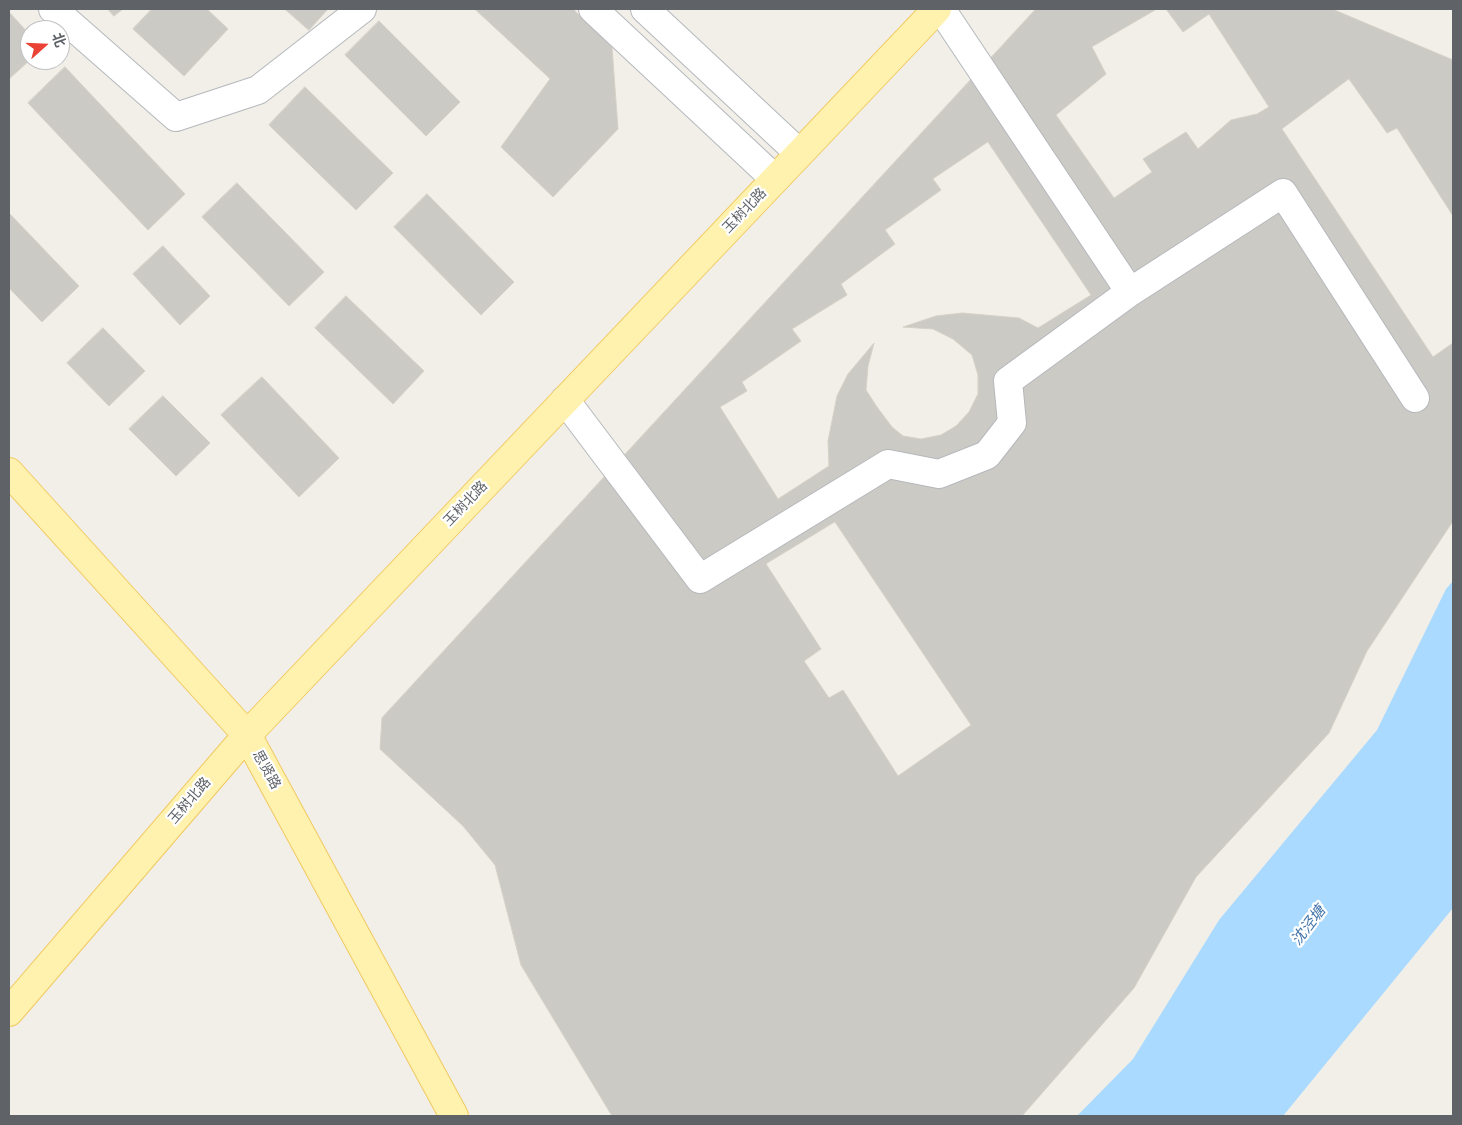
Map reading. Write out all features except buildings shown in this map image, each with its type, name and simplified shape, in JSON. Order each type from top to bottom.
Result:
[{"type":"main road","name":"玉树北路","points":[[9,1012],[247,735],[937,9]]},
{"type":"main road","name":"思贤路","points":[[9,472],[247,735],[454,1116]]},
{"type":"street","points":[[53,9],[176,117],[258,90],[362,9]]},
{"type":"street","points":[[593,9],[775,179]]},
{"type":"street","points":[[645,9],[800,153]]},
{"type":"street","points":[[941,9],[1130,292]]},
{"type":"street","points":[[566,400],[700,579],[888,464],[940,474],[987,455],[1012,423],[1008,381],[1130,292],[1283,193],[1416,398]]},
{"type":"water","name":"沈泾塘","points":[[1453,581],[1453,908],[1283,1116],[1077,1116],[1133,1059],[1219,920],[1377,730],[1446,589]]}]
